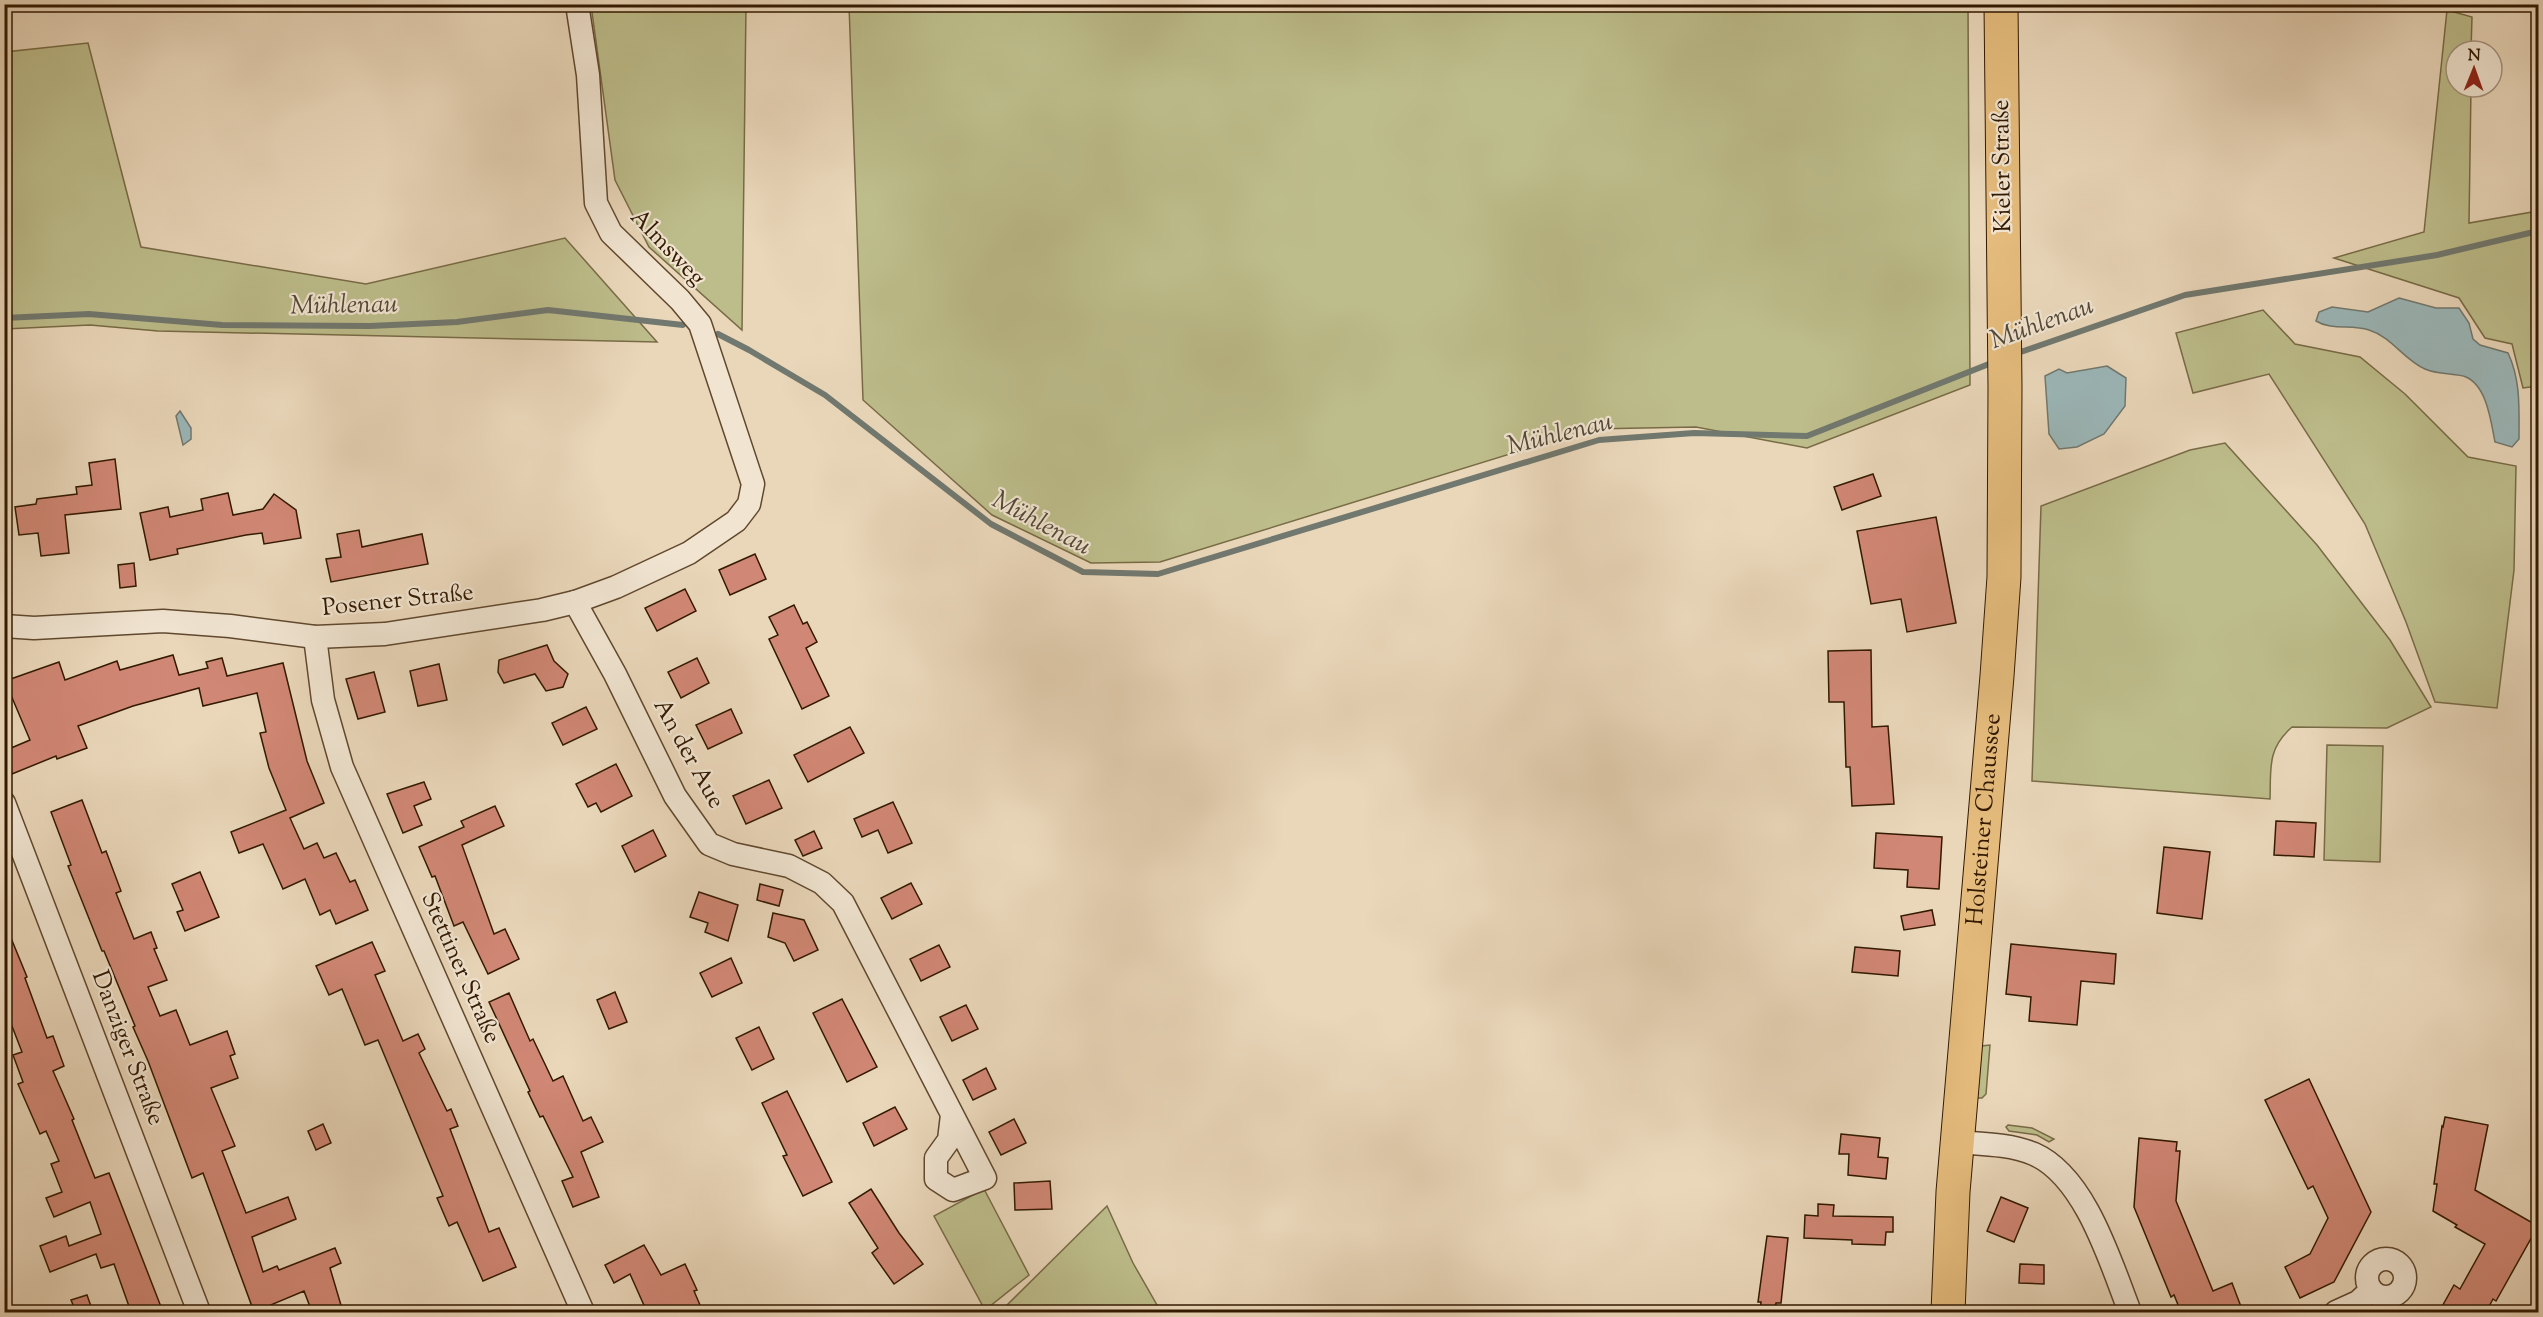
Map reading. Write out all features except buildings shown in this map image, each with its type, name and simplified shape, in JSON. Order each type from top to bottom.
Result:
[{"type":"main road","name":"Kieler Straße","points":[[2001,4],[2005,327]]},
{"type":"main road","name":"Holsteiner Chaussee","points":[[1948,1312],[1957,1142],[2004,578],[2005,327]]},
{"type":"street","name":"Almsweg","points":[[578,4],[588,75],[596,203],[611,233],[680,300],[700,324],[753,484]]},
{"type":"street","name":"Posener Straße","points":[[4,626],[34,628],[162,621],[230,626],[315,637],[385,634],[532,611],[575,602],[663,566],[711,539],[736,521],[749,504],[753,484]]},
{"type":"street","name":"An der Aue","points":[[575,602],[615,674],[675,796],[709,844],[733,854],[789,866],[822,883],[843,903],[952,1115]]},
{"type":"street","name":"Stettiner Straße","points":[[315,637],[323,700],[342,766],[583,1312]]},
{"type":"street","name":"Danziger Straße","points":[[4,803],[199,1312]]},
{"type":"street","points":[[1957,1142],[2013,1148],[2033,1154],[2058,1170],[2085,1208],[2106,1251],[2130,1312]]},
{"type":"street","points":[[2336,1312],[2358,1302],[2371,1290]]},
{"type":"green space","points":[[591,5],[746,5],[742,330],[649,247],[615,180]]},
{"type":"green space","points":[[849,5],[1968,5],[1970,385],[1807,448],[1696,427],[1591,429],[1160,562],[1091,563],[992,515],[863,400]]},
{"type":"green space","points":[[2447,10],[2472,17],[2471,39],[2444,39],[2444,99],[2471,99],[2469,223],[2538,211],[2538,386],[2523,388],[2512,344],[2485,338],[2459,298],[2334,258],[2424,232]]},
{"type":"green space","points":[[88,43],[141,247],[366,284],[565,238],[657,342],[158,331],[90,325],[5,329],[5,52]]},
{"type":"green space","points":[[2263,310],[2295,344],[2360,357],[2405,394],[2468,457],[2516,466],[2514,570],[2497,708],[2435,702],[2406,622],[2365,524],[2269,374],[2193,393],[2176,333]]},
{"type":"green space","points":[[2225,443],[2317,545],[2390,640],[2431,707],[2387,728],[2292,727],[2274,751],[2270,799],[2032,781],[2041,506],[2190,450]]},
{"type":"green space","points":[[2327,745],[2383,746],[2380,862],[2324,860]]},
{"type":"green space","points":[[1990,1045],[1986,1094],[1982,1098],[1976,1098],[1981,1046]]},
{"type":"green space","points":[[2008,1125],[2032,1128],[2054,1139],[2049,1142],[2037,1135],[2009,1131],[2006,1127]]},
{"type":"green space","points":[[984,1189],[1029,1275],[985,1310],[934,1216]]},
{"type":"green space","points":[[1107,1206],[1133,1263],[1161,1312],[1000,1312]]},
{"type":"water","points":[[2399,298],[2436,308],[2459,308],[2469,323],[2473,339],[2480,345],[2508,353],[2515,374],[2519,406],[2519,439],[2512,447],[2495,442],[2490,415],[2483,396],[2479,388],[2466,377],[2425,369],[2377,333],[2369,330],[2328,326],[2316,321],[2319,312],[2332,307],[2368,312]]},
{"type":"water","points":[[2107,366],[2126,378],[2125,406],[2104,434],[2077,447],[2059,449],[2049,434],[2045,376],[2059,369],[2067,373]]},
{"type":"water","points":[[180,411],[191,428],[191,439],[183,445],[176,416]]},
{"type":"waterway","name":"Mühlenau","points":[[2015,354],[2185,295],[2437,255],[2538,231]]},
{"type":"waterway","name":"Mühlenau","points":[[4,318],[89,314],[222,325],[370,326],[457,322],[548,310],[683,325]]},
{"type":"waterway","name":"Mühlenau","points":[[718,334],[825,395],[991,524],[1083,572],[1158,574],[1599,440],[1694,433],[1807,436],[1994,362]]}]
